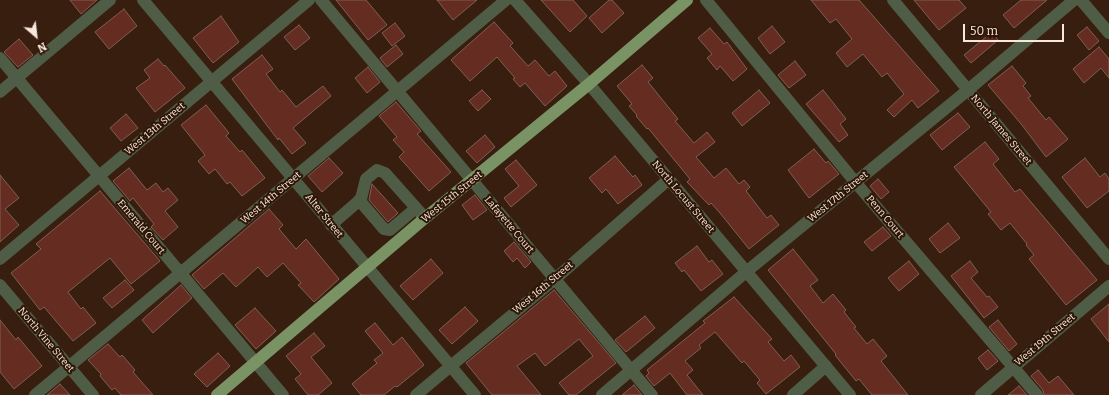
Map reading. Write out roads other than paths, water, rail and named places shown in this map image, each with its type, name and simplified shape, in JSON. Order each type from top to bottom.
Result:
[{"type":"main road","name":"West 15th Street","points":[[217,395],[367,269],[425,218],[589,84],[687,0]]},
{"type":"street","points":[[0,92],[110,0]]},
{"type":"street","name":"Alter Street","points":[[143,0],[294,179],[367,269],[475,395]]},
{"type":"street","name":"West 13th Street","points":[[0,259],[310,0]]},
{"type":"street","name":"Lafayette Court","points":[[321,0],[652,395]]},
{"type":"street","name":"West 14th Street","points":[[36,395],[506,0]]},
{"type":"street","name":"North Locust Street","points":[[515,0],[589,84],[850,395]]},
{"type":"street","name":"Penn Court","points":[[706,0],[856,183],[1036,395]]},
{"type":"street","name":"North James Street","points":[[893,0],[1109,259]]},
{"type":"street","name":"West 17th Street","points":[[602,395],[746,272],[856,183],[1074,0]]},
{"type":"street","points":[[1081,0],[1109,33]]},
{"type":"street","name":"Emerald Court","points":[[0,58],[283,395]]},
{"type":"street","points":[[331,224],[359,200],[366,179],[378,170],[385,173],[425,218]]},
{"type":"street","name":"West 16th Street","points":[[416,395],[555,279],[669,180]]},
{"type":"street","points":[[359,200],[384,229],[390,230],[416,208]]},
{"type":"street","name":"North Vine Street","points":[[0,285],[93,395]]},
{"type":"street","name":"West 19th Street","points":[[981,395],[1109,286]]},
{"type":"street","points":[[792,395],[826,366]]}]
